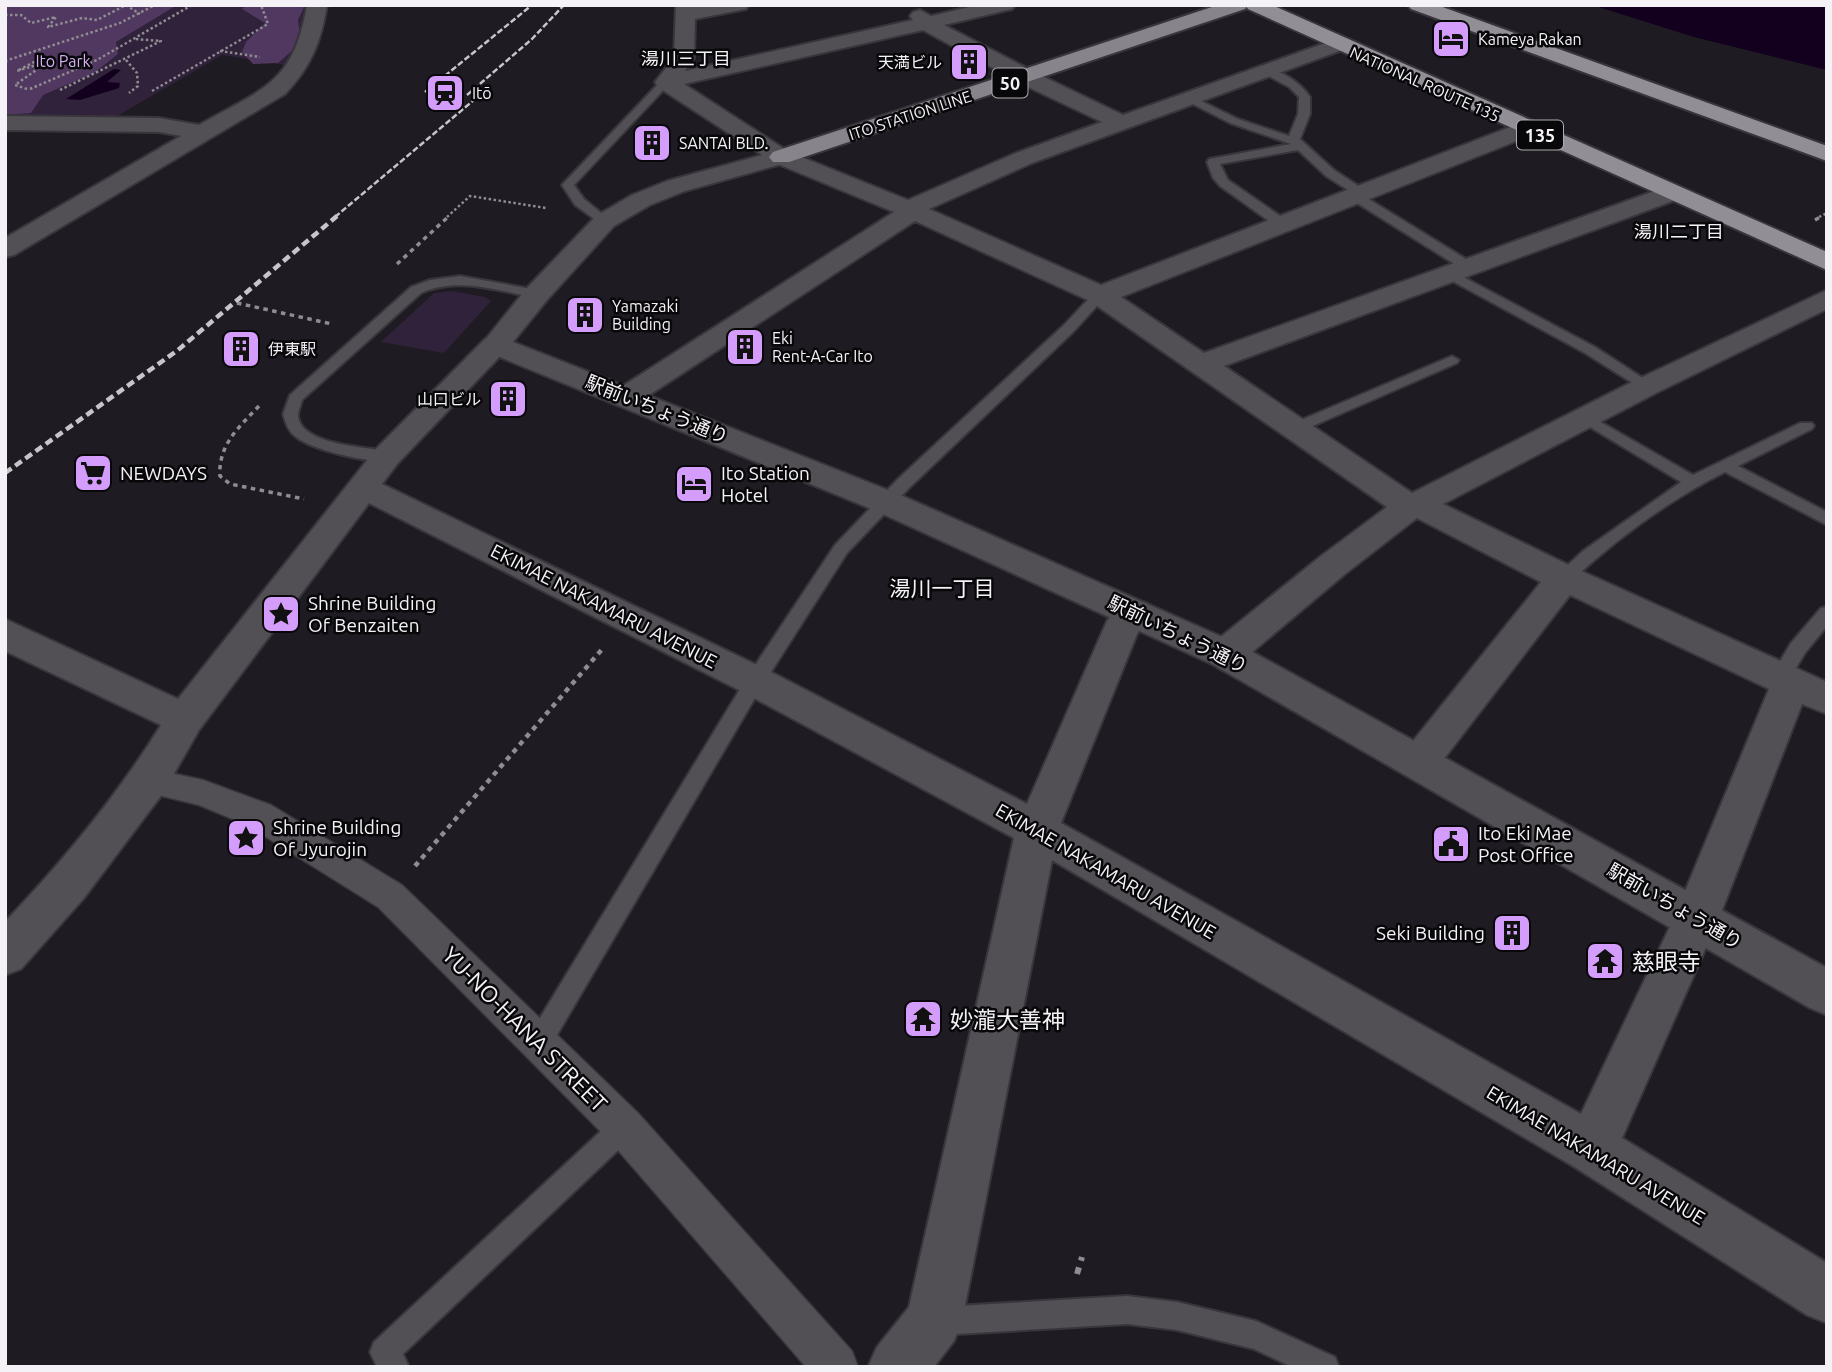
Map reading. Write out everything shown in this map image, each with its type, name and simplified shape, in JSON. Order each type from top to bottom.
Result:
[{"type":"highway","name":"NATIONAL ROUTE 135","points":[[1255,5],[1338,45],[1827,262]]},
{"type":"highway","points":[[1418,5],[1827,154]]},
{"type":"highway","points":[[1461,5],[1626,68],[1827,138]]},
{"type":"main road","name":"ITO STATION LINE","points":[[781,157],[1238,5]]},
{"type":"street","points":[[5,248],[277,89],[310,49],[317,5]]},
{"type":"street","points":[[666,82],[684,58],[687,10],[739,5]]},
{"type":"street","points":[[908,5],[928,24],[1122,123]]},
{"type":"street","points":[[666,82],[1005,5]]},
{"type":"street","points":[[626,397],[911,210],[1024,158],[1338,45]]},
{"type":"street","points":[[666,82],[781,157],[911,210],[1100,295],[1293,429],[1413,505],[1564,579],[1800,686],[1752,789],[1663,999],[1591,1148]]},
{"type":"street","points":[[5,122],[159,125],[203,133]]},
{"type":"street","points":[[1100,295],[1526,129]]},
{"type":"street","points":[[5,954],[68,886],[148,780],[185,719],[374,473],[495,345],[537,294],[606,221],[641,200],[676,186],[781,157]]},
{"type":"street","points":[[1201,364],[1672,193]]},
{"type":"street","points":[[1225,654],[1333,565],[1413,505],[1827,298]]},
{"type":"street","name":"駅前いちょう通り","points":[[495,345],[886,502],[1225,654],[1827,993]]},
{"type":"street","name":"EKIMAE NAKAMARU AVENUE","points":[[374,473],[378,494],[754,681],[1037,830],[1591,1148],[1827,1295]]},
{"type":"street","points":[[1419,762],[1564,579]]},
{"type":"street","points":[[897,1367],[934,1321],[1037,830],[1120,630],[1133,612]]},
{"type":"street","points":[[5,632],[14,639],[185,719]]},
{"type":"street","name":"YU-NO-HANA STREET","points":[[148,780],[203,793],[259,815],[390,896],[624,1127],[836,1367]]},
{"type":"lane","points":[[1267,71],[1301,88],[1304,94],[1307,112],[1297,143]]},
{"type":"lane","points":[[606,221],[579,202],[568,185],[666,82]]},
{"type":"lane","points":[[1191,100],[1234,121],[1297,143],[1356,194],[1459,270],[1647,386]]},
{"type":"lane","points":[[1281,223],[1224,183],[1213,162],[1297,143]]},
{"type":"lane","points":[[374,473],[297,433],[290,422],[288,412],[295,398],[426,284],[453,280],[537,294]]},
{"type":"lane","points":[[538,1044],[754,681],[841,549],[1100,295]]},
{"type":"lane","points":[[1293,429],[1452,360]]},
{"type":"lane","points":[[1586,418],[1692,482]]},
{"type":"lane","points":[[1564,579],[1589,555],[1692,482],[1806,426]]},
{"type":"lane","points":[[1725,466],[1827,519]]},
{"type":"lane","points":[[1800,686],[1798,648],[1827,613]]},
{"type":"lane","points":[[395,1367],[384,1352],[624,1127]]},
{"type":"lane","points":[[934,1321],[1127,1310],[1177,1316],[1256,1335],[1325,1367]]},
{"type":"path","points":[[5,15],[21,15],[31,23],[56,17],[48,27],[82,18],[97,20],[126,5],[140,14]]},
{"type":"path","points":[[5,61],[120,23],[155,5]]},
{"type":"path","points":[[37,52],[36,61],[18,71],[49,61],[15,85],[29,90],[97,60],[192,5]]},
{"type":"path","points":[[144,96],[268,24],[261,5]]},
{"type":"path","points":[[55,93],[161,41],[132,39]]},
{"type":"path","points":[[237,303],[333,324]]},
{"type":"path","points":[[390,896],[630,618]]},
{"type":"green space","name":"Ito Park","points":[[5,5],[309,5],[298,51],[291,66],[222,55],[112,119],[5,119]]},
{"type":"green space","points":[[5,5],[177,5],[116,42],[118,54],[94,73],[43,95],[31,113],[5,115]]},
{"type":"green space","points":[[246,5],[305,5],[298,20],[301,43],[278,63],[253,64],[242,52],[246,42],[265,23],[242,9]]},
{"type":"green space","points":[[452,291],[485,297],[491,301],[444,353],[381,342],[434,293]]},
{"type":"shaded area","points":[[1592,5],[1827,5],[1827,70],[1694,37]]},
{"type":"shaded area","points":[[114,69],[121,70],[107,82],[120,83],[119,88],[80,100],[66,99]]},
{"type":"railway","points":[[425,92],[532,5]]},
{"type":"railway","points":[[467,95],[532,39],[564,5]]},
{"type":"railway","points":[[335,217],[481,94]]},
{"type":"railway","points":[[5,473],[178,350],[337,216]]},
{"type":"place","name":"Kameya Rakan","points":[[1451,39]]},
{"type":"place","name":"天満ビル","points":[[969,62]]},
{"type":"place","name":"Itō","points":[[445,93]]},
{"type":"place","name":"SANTAI BLD.","points":[[652,143]]},
{"type":"place","name":"Yamazaki Building","points":[[585,315]]},
{"type":"place","name":"Eki Rent-A-Car Ito","points":[[745,347]]},
{"type":"place","name":"伊東駅","points":[[241,349]]},
{"type":"place","name":"山口ビル","points":[[508,399]]},
{"type":"place","name":"NEWDAYS","points":[[93,473]]},
{"type":"place","name":"Ito Station Hotel","points":[[694,484]]},
{"type":"place","name":"Shrine Building Of Benzaiten","points":[[281,614]]},
{"type":"place","name":"Shrine Building Of Jyurojin","points":[[246,838]]},
{"type":"place","name":"Ito Eki Mae Post Office","points":[[1451,844]]},
{"type":"place","name":"Seki Building","points":[[1512,933]]},
{"type":"place","name":"慈眼寺","points":[[1605,961]]},
{"type":"place","name":"妙瀧大善神","points":[[923,1019]]},
{"type":"district","name":"湯川三丁目","points":[[686,58]]},
{"type":"district","name":"湯川二丁目","points":[[1679,231]]},
{"type":"district","name":"湯川一丁目","points":[[942,588]]}]
